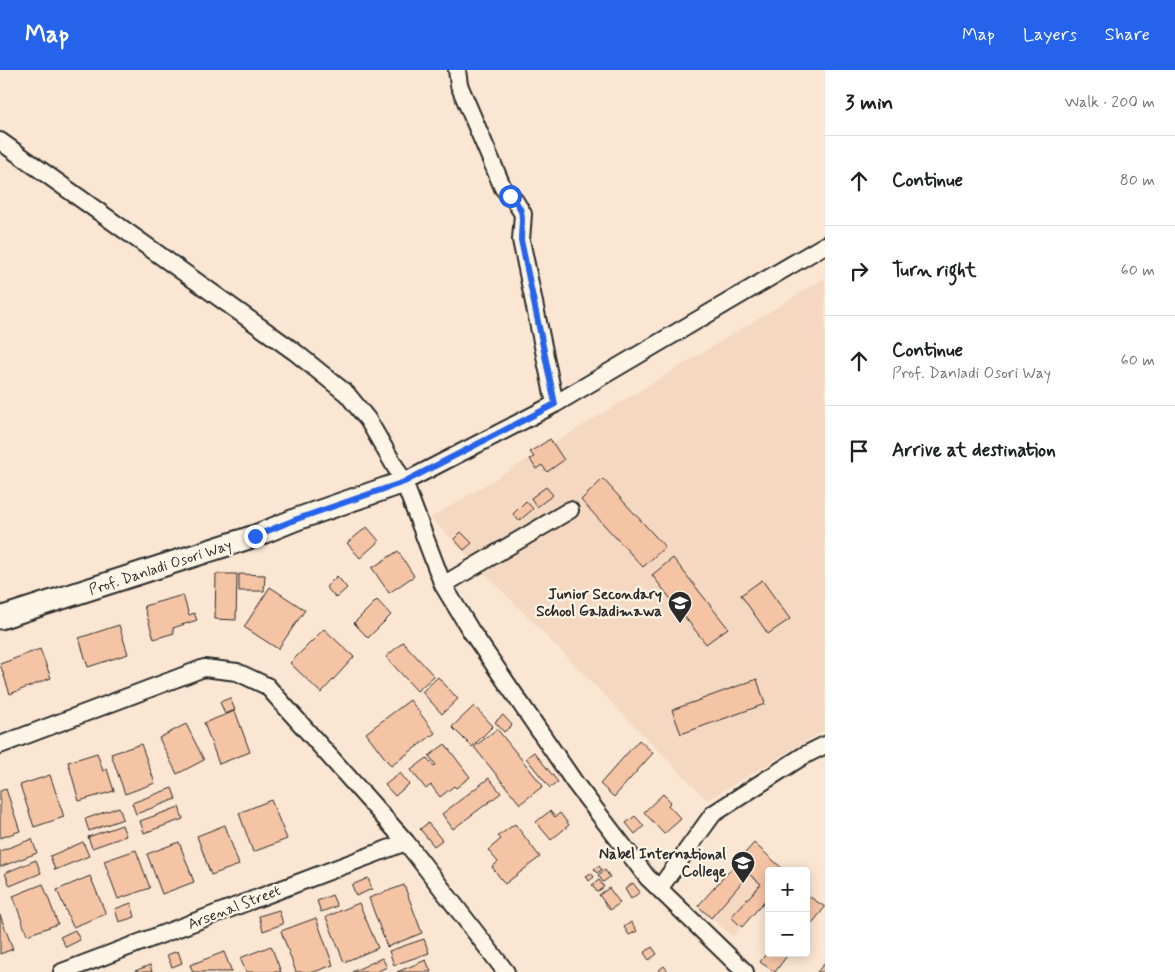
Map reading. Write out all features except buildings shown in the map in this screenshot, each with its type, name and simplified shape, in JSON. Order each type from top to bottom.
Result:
[{"type":"street","points":[[457,70],[456,76],[459,85],[503,188],[515,201],[523,214],[521,240],[555,404]]},
{"type":"street","points":[[0,141],[295,352],[347,394],[368,420],[404,482],[443,585],[471,631],[575,782],[647,877],[745,972]]},
{"type":"street","points":[[404,482],[555,404],[825,245]]},
{"type":"street","name":"Prof. Danladi Osori Way","points":[[0,618],[255,536],[297,519],[404,482]]},
{"type":"street","points":[[443,585],[570,510]]},
{"type":"street","points":[[0,745],[204,668],[237,672],[268,686],[406,842],[506,972]]},
{"type":"street","points":[[659,889],[712,814],[803,756],[825,745]]},
{"type":"street","name":"Arsenal Street","points":[[62,972],[406,842]]},
{"type":"shaded area","name":"Junior Secondary School Galadimawa","points":[[825,278],[825,730],[707,800],[431,518]]},
{"type":"shaded area","name":"Nabel International College","points":[[754,843],[781,867],[765,867],[765,901],[733,937],[698,906]]},
{"type":"place","name":"Junior Secondary School Galadimawa","points":[[680,624]]},
{"type":"place","name":"Nabel International College","points":[[743,884]]},
{"type":"route","points":[[255,536],[297,519],[404,482],[555,404],[521,240],[523,214],[510,196]]}]
